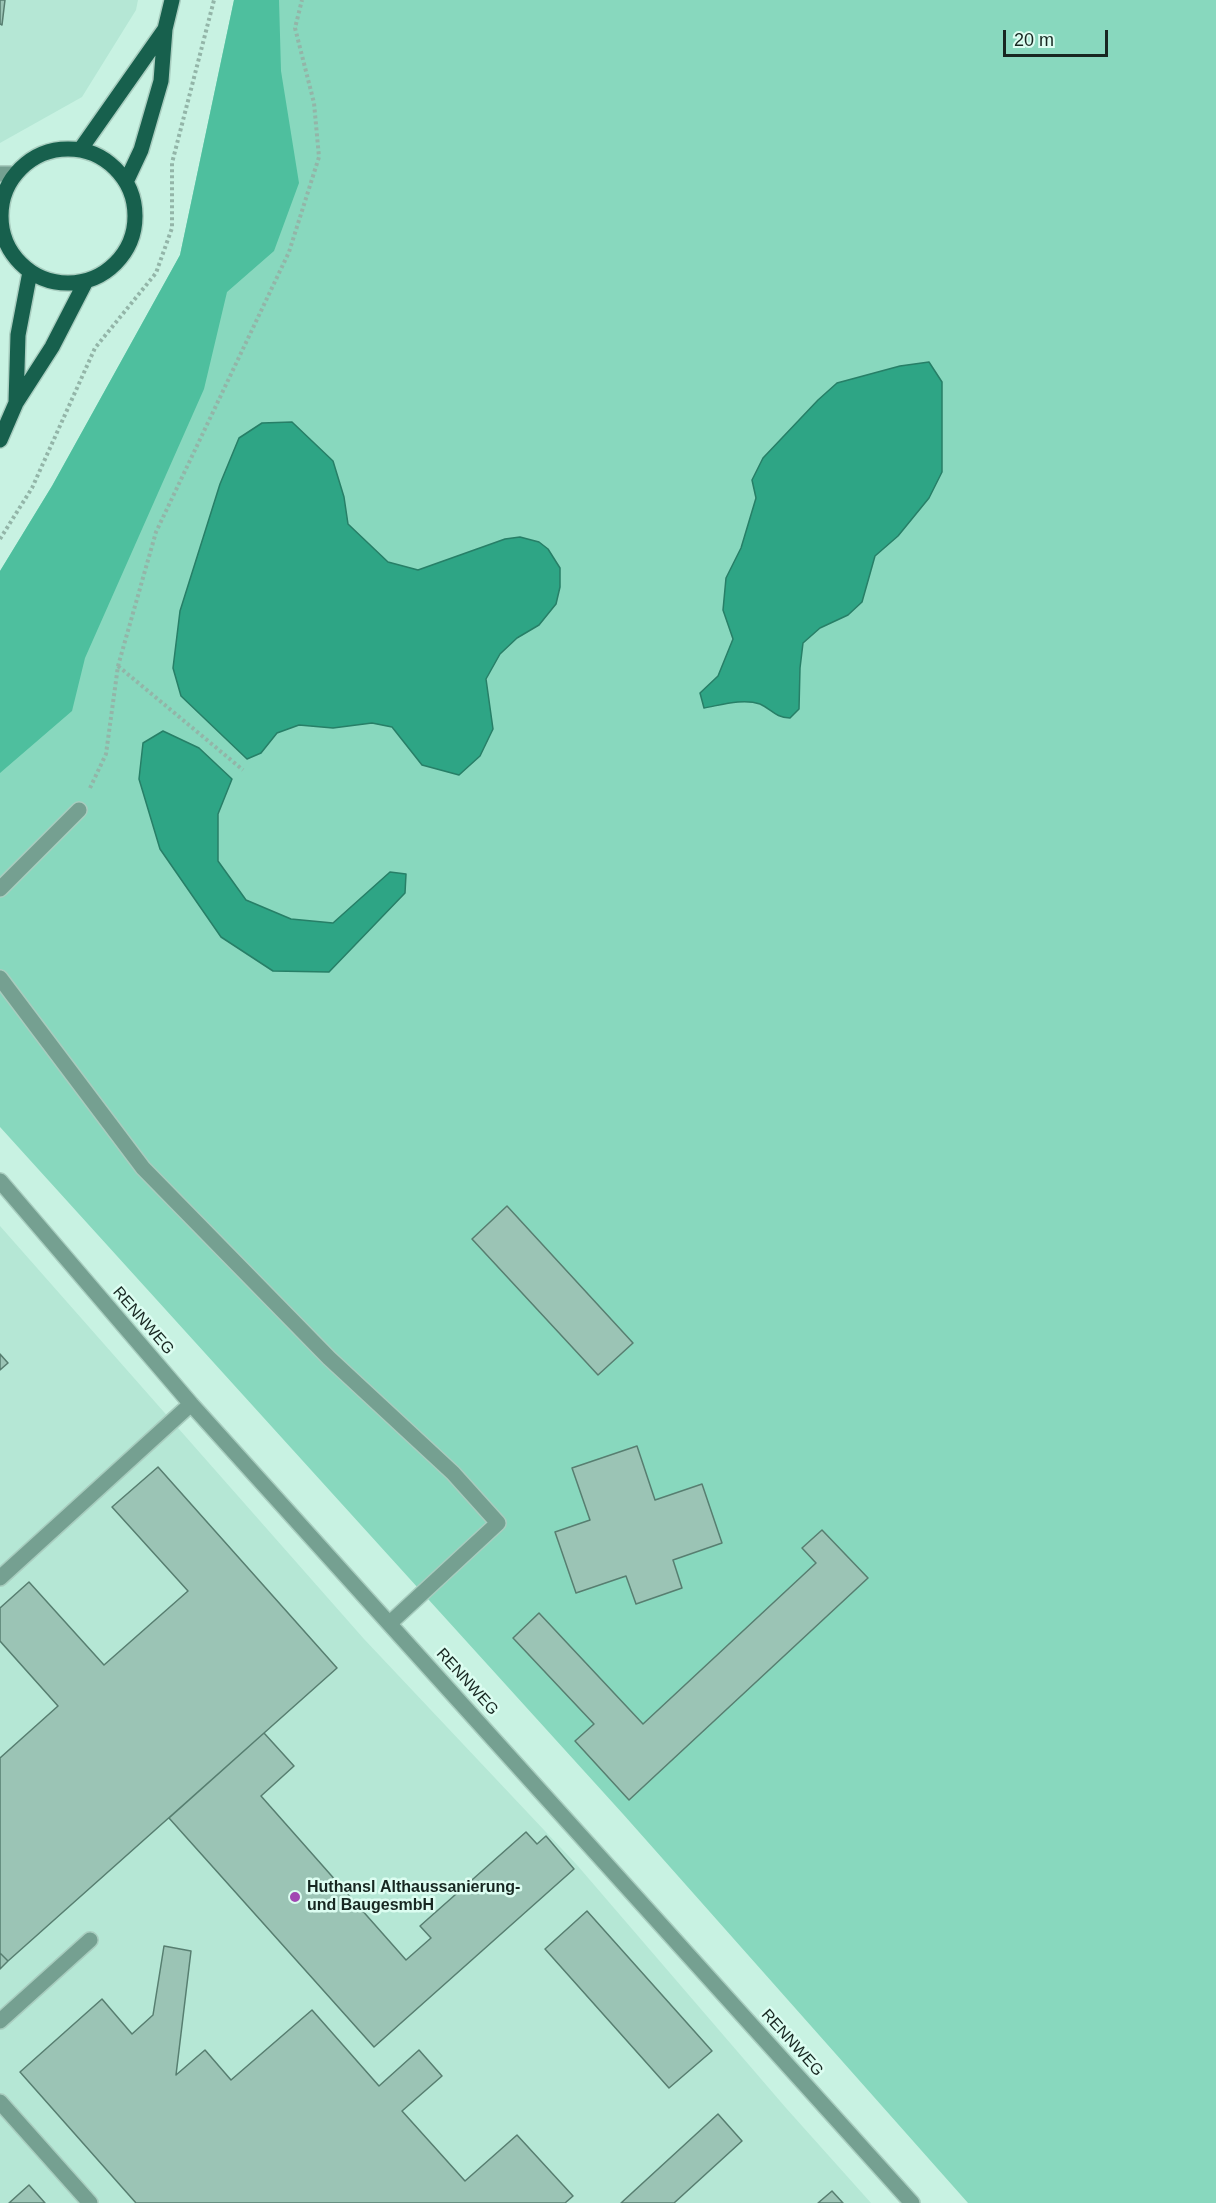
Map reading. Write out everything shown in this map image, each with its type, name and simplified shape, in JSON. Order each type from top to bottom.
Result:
[{"type":"main road","points":[[126,182],[141,150],[161,81],[165,29],[172,0]]},
{"type":"main road","points":[[80,150],[165,29]]},
{"type":"main road","points":[[62,149],[80,150],[98,156],[114,167],[126,182],[133,198],[135,216],[133,232],[127,249],[116,263],[102,274],[86,281],[67,284],[48,281],[30,272],[16,260],[6,245],[0,227],[0,208],[7,174],[44,153],[62,149]]},
{"type":"main road","points":[[16,403],[18,335],[30,272]]},
{"type":"main road","points":[[0,440],[16,403],[52,347],[86,281]]},
{"type":"street","points":[[0,889],[80,810]]},
{"type":"street","points":[[0,978],[143,1168],[329,1358],[453,1473],[498,1523],[390,1623]]},
{"type":"street","name":"RENNWEG","points":[[0,1181],[191,1404],[912,2203]]},
{"type":"street","points":[[0,1578],[191,1404]]},
{"type":"street","points":[[0,2021],[90,1940]]},
{"type":"street","points":[[0,2103],[90,2203]]},
{"type":"path","points":[[0,539],[32,488],[95,348],[156,273],[172,228],[172,163],[214,0]]},
{"type":"path","points":[[80,810],[106,754],[118,666],[156,532],[289,252],[318,158],[314,103],[295,28],[302,0]]},
{"type":"path","points":[[118,666],[243,770]]},
{"type":"shaded area","points":[[0,0],[138,0],[136,10],[82,97],[0,143]]},
{"type":"shaded area","points":[[234,0],[1216,0],[1216,2203],[968,2203],[623,1814],[0,1127],[0,571],[52,486],[180,255]]},
{"type":"shaded area","points":[[234,0],[279,0],[281,71],[299,183],[274,251],[227,292],[204,389],[85,658],[72,711],[0,773],[0,571],[52,486],[180,255]]},
{"type":"shaded area","points":[[929,362],[942,382],[942,472],[929,498],[898,536],[875,556],[862,602],[848,615],[820,628],[803,643],[799,709],[790,718],[777,715],[753,702],[704,708],[700,693],[718,676],[733,639],[723,610],[726,578],[741,548],[756,498],[752,480],[763,458],[837,383],[900,366]]},
{"type":"shaded area","points":[[292,422],[333,461],[344,497],[348,524],[388,562],[418,570],[505,539],[520,537],[539,542],[548,549],[560,568],[560,587],[556,604],[539,625],[517,638],[500,654],[486,679],[493,729],[480,756],[459,775],[422,765],[392,727],[372,723],[333,728],[299,725],[277,733],[261,753],[247,759],[181,696],[173,668],[180,611],[220,484],[239,438],[262,423]]},
{"type":"shaded area","points":[[163,731],[199,748],[232,779],[218,814],[218,861],[246,900],[291,919],[333,923],[390,872],[406,874],[405,893],[329,972],[273,971],[221,937],[160,849],[139,779],[143,743]]},
{"type":"shaded area","points":[[0,1226],[364,1639],[577,1865],[871,2203],[0,2203]]},
{"type":"building","points":[[0,0],[5,0],[2,25],[0,24]]},
{"type":"building","points":[[507,1206],[633,1343],[598,1375],[472,1239]]},
{"type":"building","points":[[0,1354],[8,1363],[0,1370]]},
{"type":"building","points":[[637,1446],[655,1500],[702,1484],[722,1543],[673,1560],[682,1588],[636,1604],[626,1576],[576,1593],[555,1532],[590,1520],[572,1468]]},
{"type":"building","points":[[158,1467],[337,1668],[8,1961],[0,1953],[0,1758],[58,1706],[0,1641],[0,1608],[29,1582],[104,1665],[188,1591],[112,1507]]},
{"type":"building","points":[[822,1530],[868,1578],[629,1800],[575,1741],[594,1724],[513,1638],[539,1613],[643,1724],[816,1563],[802,1548]]},
{"type":"building","name":"Huthansl Althaussanierung- und BaugesmbH","points":[[264,1733],[294,1766],[261,1796],[406,1960],[431,1938],[420,1926],[526,1832],[537,1844],[546,1836],[574,1869],[374,2047],[169,1818]]},
{"type":"building","points":[[587,1911],[712,2051],[669,2088],[545,1949]]},
{"type":"building","points":[[164,1946],[191,1951],[176,2075],[205,2050],[231,2080],[312,2010],[379,2086],[419,2050],[442,2076],[402,2111],[465,2181],[517,2135],[573,2196],[565,2203],[136,2203],[20,2072],[102,1999],[132,2034],[153,2015]]},
{"type":"building","points":[[0,1953],[8,1961],[0,1969]]},
{"type":"building","points":[[718,2114],[742,2141],[674,2203],[621,2203]]},
{"type":"building","points":[[29,2185],[45,2203],[9,2203]]},
{"type":"building","points":[[832,2191],[843,2203],[818,2203]]},
{"type":"place","name":"Huthansl Althaussanierung- und BaugesmbH","points":[[295,1897]]}]
